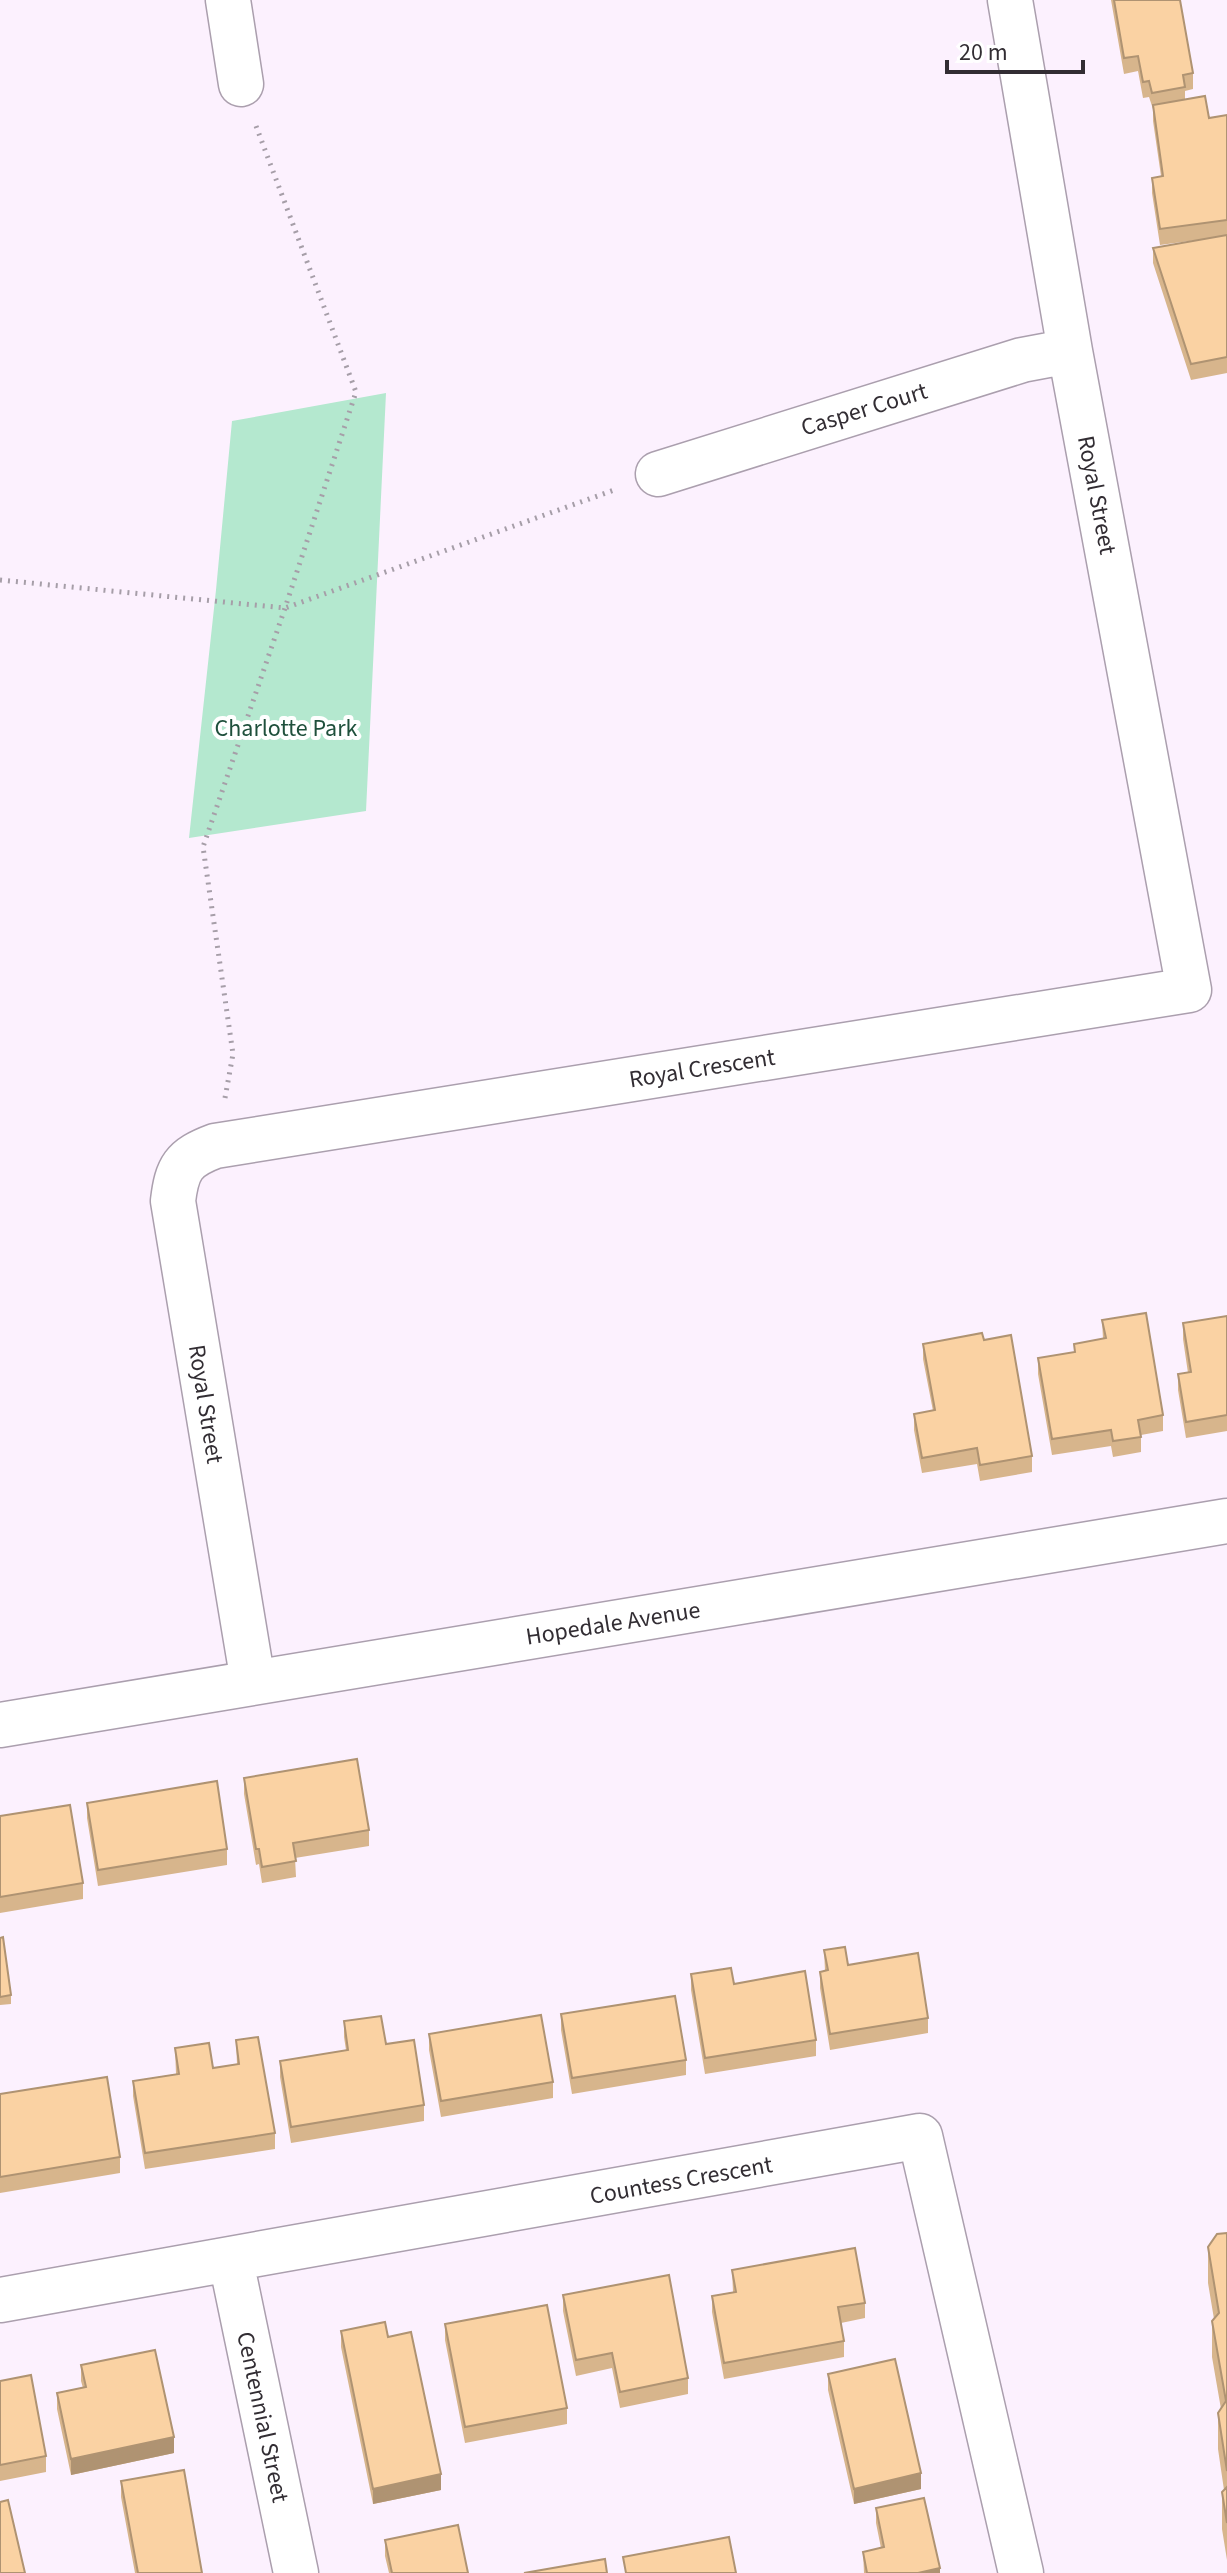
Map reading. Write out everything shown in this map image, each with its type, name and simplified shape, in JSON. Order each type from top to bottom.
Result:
[{"type":"street","points":[[228,0],[241,84]]},
{"type":"street","name":"Royal Street","points":[[1010,0],[1070,351],[1189,990]]},
{"type":"street","name":"Casper Court","points":[[658,474],[1022,360],[1070,351]]},
{"type":"street","name":"Royal Crescent","points":[[215,1146],[1189,990]]},
{"type":"street","name":"Royal Street","points":[[215,1146],[198,1152],[183,1163],[173,1201],[253,1682]]},
{"type":"street","name":"Hopedale Avenue","points":[[0,1725],[1227,1521]]},
{"type":"street","name":"Countess Crescent","points":[[0,2300],[920,2136],[1021,2573]]},
{"type":"street","name":"Centennial Street","points":[[231,2261],[296,2573]]},
{"type":"path","points":[[215,1146],[233,1054],[203,847],[356,392],[241,84]]},
{"type":"path","points":[[0,580],[285,608],[658,474]]},
{"type":"green space","name":"Charlotte Park","points":[[386,393],[366,811],[189,838],[232,421]]},
{"type":"building","points":[[1114,0],[1180,0],[1193,73],[1183,75],[1185,87],[1152,93],[1149,81],[1143,82],[1138,56],[1124,58]]},
{"type":"building","points":[[1205,96],[1209,118],[1227,115],[1227,220],[1160,229],[1152,178],[1163,176],[1153,105]]},
{"type":"building","points":[[1227,235],[1227,357],[1191,364],[1153,248]]},
{"type":"building","points":[[1146,1313],[1163,1415],[1138,1420],[1141,1437],[1113,1441],[1111,1430],[1052,1439],[1038,1358],[1075,1352],[1074,1344],[1106,1338],[1102,1320]]},
{"type":"building","points":[[1227,1316],[1227,1415],[1186,1422],[1178,1374],[1191,1372],[1183,1323]]},
{"type":"building","points":[[982,1333],[984,1340],[1011,1335],[1032,1456],[980,1465],[977,1448],[922,1458],[914,1414],[935,1410],[923,1344]]},
{"type":"building","points":[[357,1759],[369,1830],[293,1843],[296,1861],[262,1867],[244,1778]]},
{"type":"building","points":[[217,1781],[227,1849],[98,1870],[87,1803]]},
{"type":"building","points":[[70,1805],[83,1883],[0,1897],[0,1816]]},
{"type":"building","points":[[3,1937],[11,1995],[0,1997],[0,1938]]},
{"type":"building","points":[[845,1947],[848,1965],[918,1953],[928,2018],[830,2034],[820,1972],[828,1970],[824,1950]]},
{"type":"building","points":[[731,1968],[734,1984],[805,1971],[816,2040],[705,2058],[691,1974]]},
{"type":"building","points":[[675,1996],[686,2060],[572,2078],[561,2014]]},
{"type":"building","points":[[541,2015],[553,2082],[441,2101],[429,2034]]},
{"type":"building","points":[[381,2016],[386,2044],[414,2040],[424,2105],[291,2127],[280,2061],[348,2050],[344,2021]]},
{"type":"building","points":[[258,2037],[275,2133],[145,2153],[133,2081],[179,2074],[175,2048],[209,2043],[213,2068],[239,2064],[236,2040]]},
{"type":"building","points":[[107,2077],[120,2157],[0,2177],[0,2094]]},
{"type":"building","points":[[1227,2233],[1227,2471],[1218,2413],[1226,2401],[1212,2321],[1219,2313],[1208,2247],[1217,2234]]},
{"type":"building","points":[[855,2248],[865,2303],[838,2307],[844,2341],[724,2363],[712,2296],[736,2292],[732,2270]]},
{"type":"building","points":[[669,2275],[688,2378],[620,2392],[612,2353],[576,2360],[563,2295]]},
{"type":"building","points":[[547,2305],[567,2408],[465,2427],[445,2324]]},
{"type":"building","points":[[385,2322],[388,2337],[411,2332],[441,2474],[373,2489],[341,2331]]},
{"type":"building","points":[[155,2350],[174,2437],[71,2459],[57,2393],[86,2387],[81,2365]]},
{"type":"building","points":[[895,2359],[921,2473],[854,2489],[828,2374]]},
{"type":"building","points":[[31,2375],[46,2456],[0,2465],[0,2381]]},
{"type":"building","points":[[184,2470],[202,2573],[138,2573],[121,2481]]},
{"type":"building","points":[[1227,2487],[1227,2523],[1222,2492]]},
{"type":"building","points":[[924,2498],[940,2568],[918,2573],[867,2573],[863,2552],[884,2547],[876,2508]]},
{"type":"building","points":[[8,2500],[25,2573],[0,2573],[0,2502]]},
{"type":"building","points":[[458,2525],[468,2573],[392,2573],[385,2540]]},
{"type":"building","points":[[729,2537],[736,2573],[626,2573],[623,2557]]},
{"type":"building","points":[[605,2559],[607,2573],[524,2573]]}]
